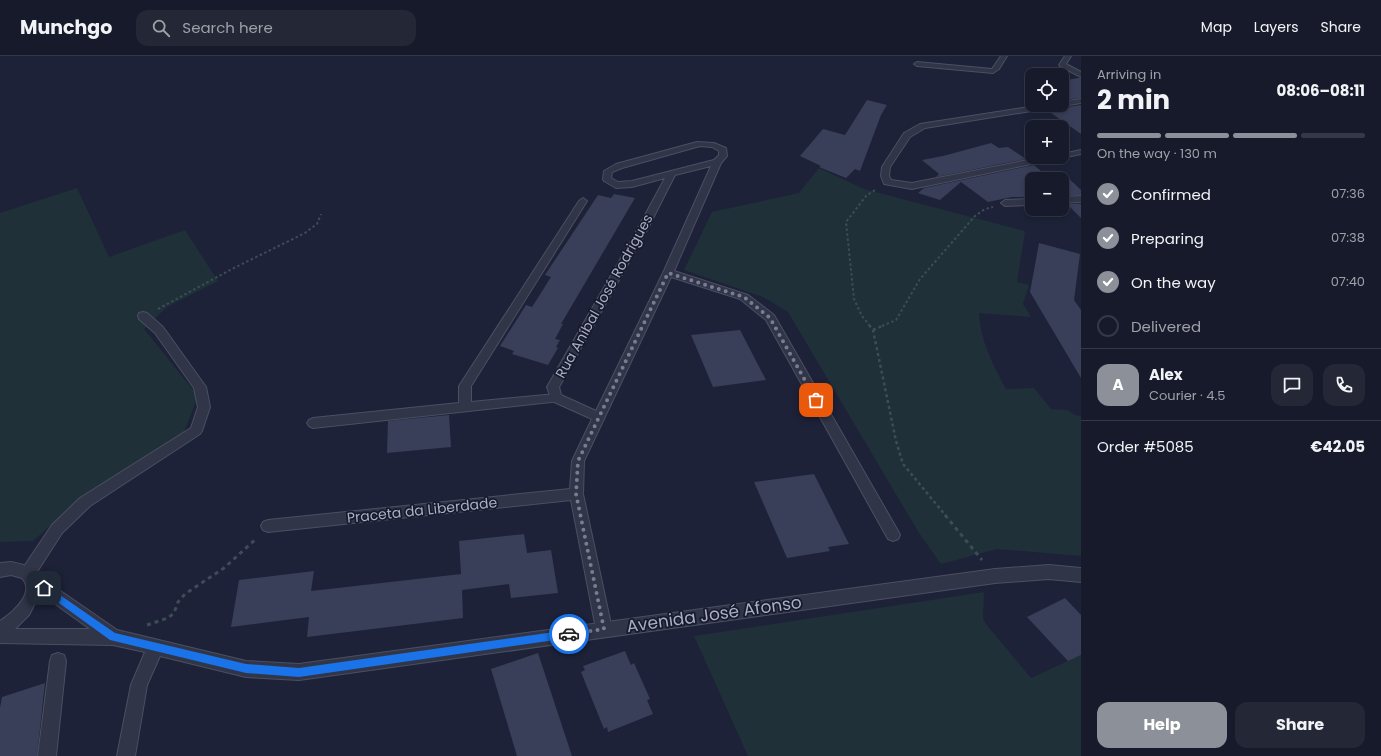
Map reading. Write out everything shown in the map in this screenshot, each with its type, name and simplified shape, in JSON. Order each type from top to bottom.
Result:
[{"type":"street","points":[[917,64],[992,71],[997,68],[1004,56]]},
{"type":"street","points":[[1068,56],[1062,65],[1081,75]]},
{"type":"street","points":[[1069,103],[1081,101]]},
{"type":"street","points":[[1025,110],[923,126],[907,135],[886,167],[885,176],[888,182],[900,186],[912,186],[1025,163]]},
{"type":"street","points":[[604,629],[576,494],[578,461],[668,273],[717,162],[723,156],[723,150],[714,145],[700,144],[619,166],[608,171],[607,178],[616,185],[632,184],[717,162]]},
{"type":"street","points":[[1069,155],[1081,152]]},
{"type":"street","name":"Rua Aníbal José Rodrigues","points":[[599,417],[556,398],[553,386],[642,230],[670,174]]},
{"type":"street","points":[[1069,200],[1081,199]]},
{"type":"street","points":[[464,407],[465,386],[583,202]]},
{"type":"street","points":[[1005,203],[1025,202]]},
{"type":"street","points":[[668,273],[744,297],[770,318],[893,535]]},
{"type":"street","points":[[30,576],[57,529],[85,502],[196,431],[204,407],[200,387],[159,330],[143,316]]},
{"type":"street","points":[[313,423],[556,398]]},
{"type":"street","name":"Praceta da Liberdade","points":[[268,526],[576,494]]},
{"type":"street","points":[[0,570],[10,568],[20,569],[30,576],[34,588],[31,600],[24,611],[13,622],[0,630]]},
{"type":"street","name":"Avenida José Afonso","points":[[0,636],[113,637],[246,669],[299,672],[995,576],[1049,572],[1081,576]]},
{"type":"street","name":"Avenida José Afonso","points":[[30,576],[113,637]]},
{"type":"street","points":[[126,756],[139,685],[156,648]]},
{"type":"street","points":[[47,756],[58,661]]},
{"type":"path","points":[[888,182],[866,196],[846,222],[854,298],[862,316],[874,330],[896,441],[903,464],[995,576]]},
{"type":"path","points":[[874,330],[896,320],[920,279],[975,216],[985,209],[1005,203]]},
{"type":"path","points":[[143,316],[232,269],[305,233],[317,224],[321,214]]},
{"type":"path","points":[[113,637],[168,618],[174,613],[178,602],[185,594],[224,568],[240,555],[268,526]]},
{"type":"shaded area","points":[[819,168],[864,189],[1025,231],[1017,282],[1029,285],[1023,304],[1031,317],[979,313],[980,323],[988,352],[1006,389],[1034,388],[1051,409],[1067,410],[1075,415],[1081,416],[1081,556],[997,549],[941,564],[919,533],[788,312],[763,297],[684,270],[712,212],[799,193]]},
{"type":"shaded area","points":[[77,188],[109,257],[185,230],[218,281],[167,307],[144,329],[198,396],[184,432],[80,500],[33,541],[0,542],[0,213]]},
{"type":"shaded area","points":[[984,592],[983,618],[985,623],[1031,678],[1081,655],[1081,756],[748,756],[694,636]]},
{"type":"building","points":[[1081,78],[1081,98],[1069,99],[1069,80]]},
{"type":"building","points":[[867,100],[887,105],[881,115],[860,171],[855,169],[846,178],[819,167],[821,166],[800,156],[823,129],[845,135]]},
{"type":"building","points":[[1081,105],[1081,134],[1069,126],[1069,120],[1061,120],[1050,112],[1069,112],[1069,107]]},
{"type":"building","points":[[991,143],[999,148],[1008,147],[1025,159],[936,177],[939,174],[922,160]]},
{"type":"building","points":[[1034,165],[1042,172],[1025,172],[1025,197],[1012,197],[988,202],[961,182],[940,200],[918,193],[924,188]]},
{"type":"building","points":[[1069,179],[1081,190],[1081,195],[1069,196]]},
{"type":"building","points":[[614,194],[635,198],[561,324],[563,324],[555,339],[560,340],[556,347],[558,348],[548,365],[512,354],[514,351],[500,346],[526,305],[532,307],[551,277],[545,275],[598,195],[611,198]]},
{"type":"building","points":[[1069,204],[1081,204],[1081,218],[1069,206]]},
{"type":"building","points":[[1039,243],[1080,254],[1074,300],[1081,310],[1081,378],[1030,292]]},
{"type":"building","points":[[740,330],[766,380],[713,387],[691,335]]},
{"type":"building","points":[[449,415],[451,447],[387,453],[388,421]]},
{"type":"building","points":[[814,474],[849,544],[828,547],[830,551],[787,558],[754,482]]},
{"type":"building","points":[[524,534],[527,553],[551,550],[558,593],[511,598],[509,584],[462,590],[463,618],[307,637],[309,617],[231,627],[239,580],[314,571],[311,591],[461,574],[459,541]]},
{"type":"building","points":[[1065,598],[1081,615],[1081,655],[1068,661],[1027,617]]},
{"type":"building","points":[[625,651],[631,665],[634,663],[650,699],[647,700],[653,714],[608,732],[607,727],[604,729],[581,672],[585,670],[583,666]]},
{"type":"building","points":[[538,653],[572,756],[517,756],[491,669]]},
{"type":"building","points":[[45,683],[37,756],[0,756],[0,708],[2,697]]},
{"type":"way so far","points":[[569,634],[604,629],[576,494],[578,461],[668,273],[744,297],[770,318],[816,400]]},
{"type":"route","points":[[44,588],[113,637],[246,669],[299,672],[379,662],[569,634]]}]
